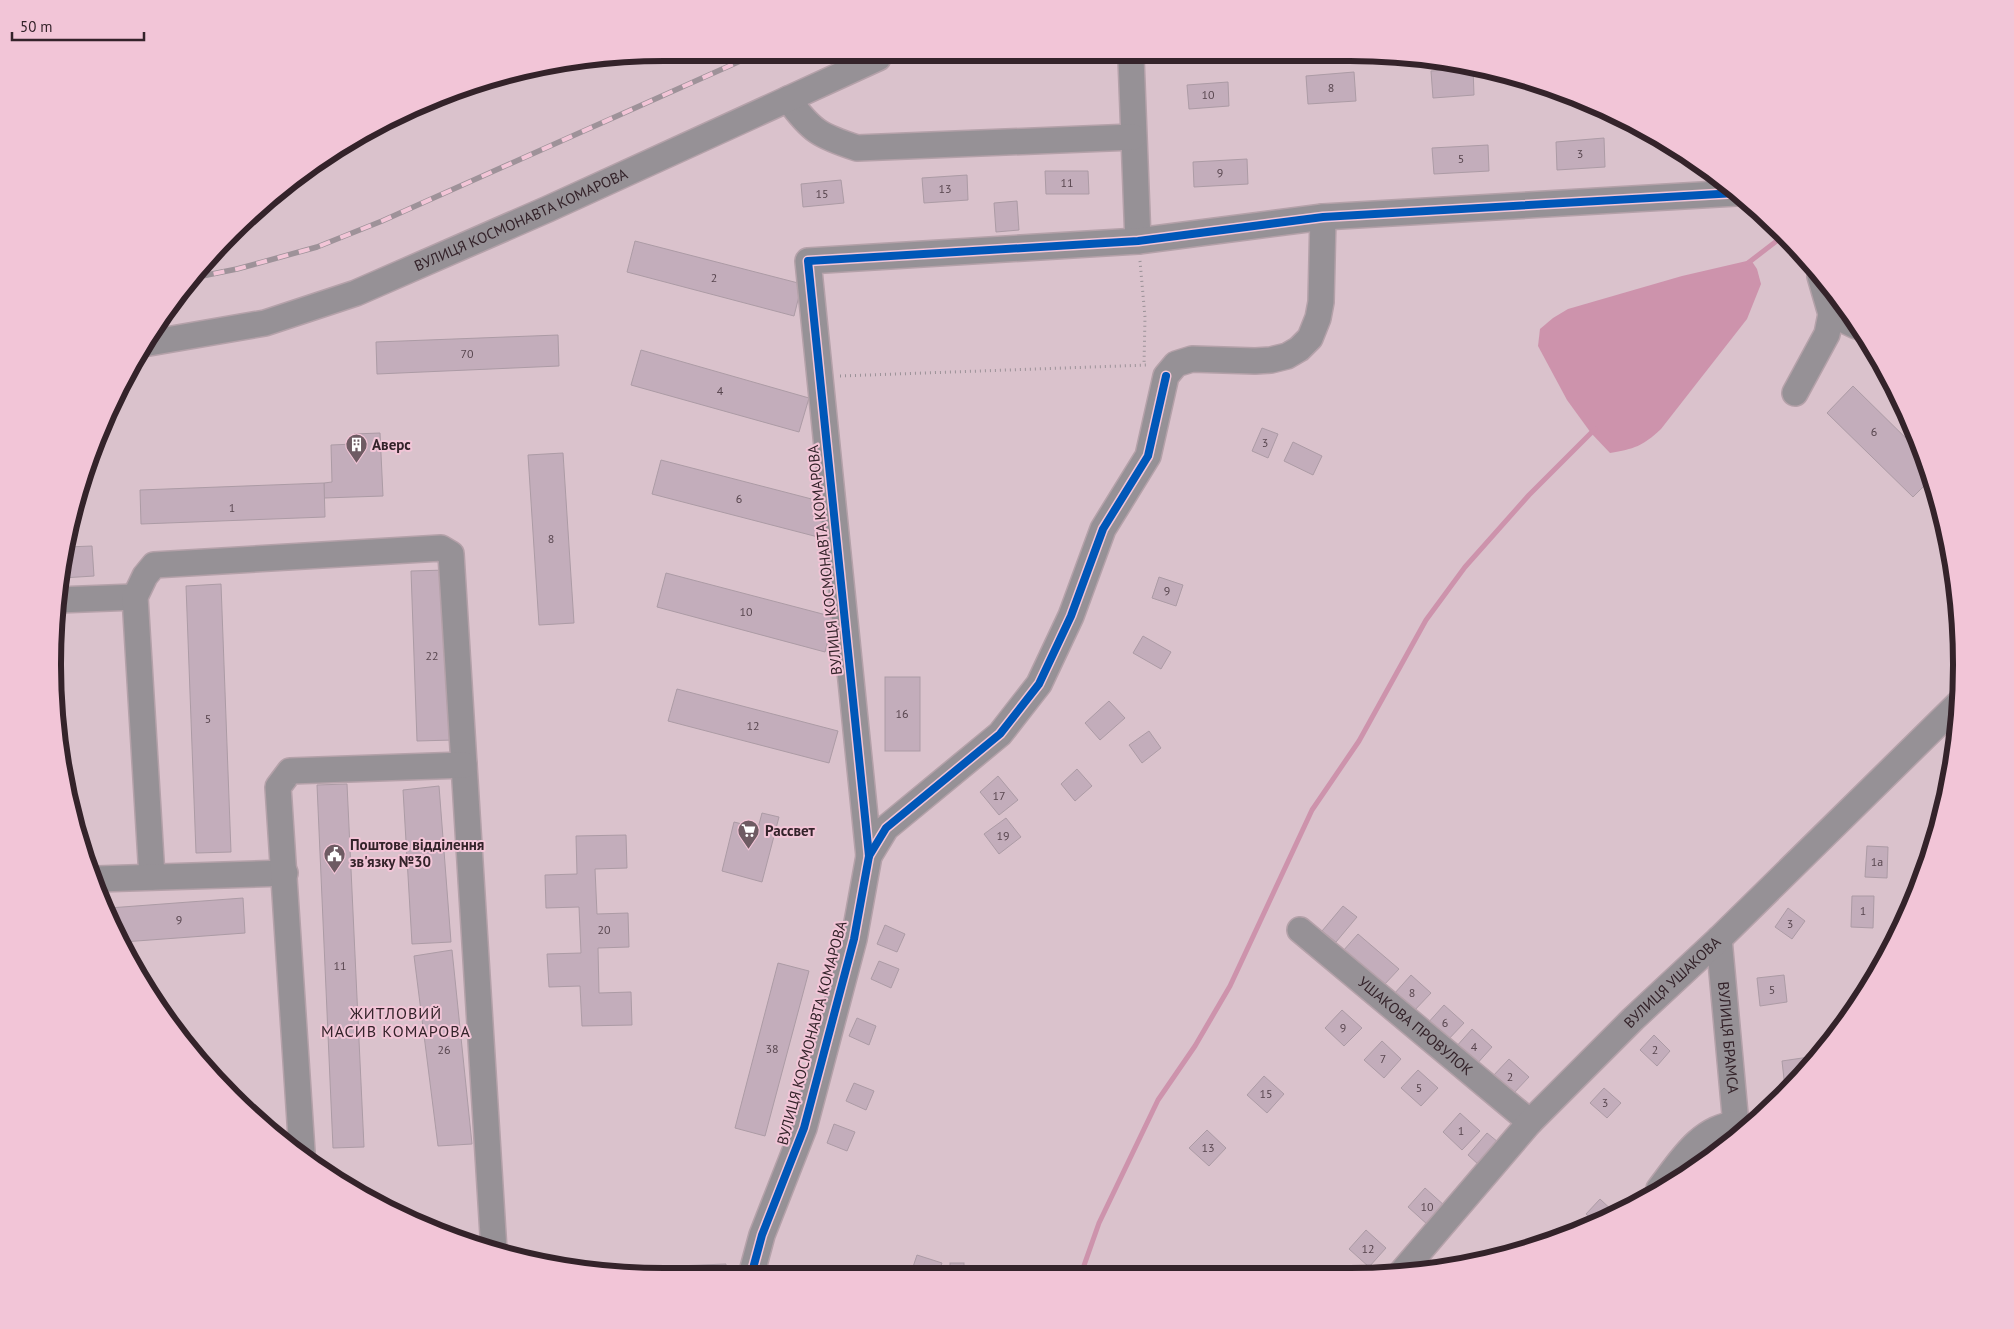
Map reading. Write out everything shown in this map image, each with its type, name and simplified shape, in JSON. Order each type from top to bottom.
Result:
[{"type":"street","name":"ВУЛИЦЯ КОСМОНАВТА КОМАРОВА","points":[[155,342],[265,323],[356,293],[548,209],[871,61]]},
{"type":"street","points":[[1131,61],[1138,241],[1323,217],[1726,194]]},
{"type":"street","points":[[788,99],[806,123],[818,132],[835,141],[857,148],[1133,137]]},
{"type":"street","points":[[1171,370],[1192,360],[1272,360],[1287,356],[1300,349],[1310,338],[1320,310],[1323,217]]},
{"type":"street","name":"ВУЛИЦЯ КОСМОНАВТА КОМАРОВА","points":[[753,1268],[762,1235],[804,1128],[854,939],[869,856],[808,261],[1138,241]]},
{"type":"street","points":[[1795,392],[1827,334],[1831,314],[1825,293]]},
{"type":"street","points":[[1831,314],[1845,321]]},
{"type":"street","name":"ВУЛИЦЯ КОСМОНАВТА КОМАРОВА","points":[[869,856],[886,828],[1000,734],[1039,684],[1071,616],[1103,529],[1148,456],[1171,370]]},
{"type":"street","points":[[152,877],[135,597],[145,576],[154,565],[441,548],[450,554],[493,1243]]},
{"type":"street","points":[[65,600],[135,597]]},
{"type":"street","name":"ВУЛИЦЯ УШАКОВА","points":[[1408,1265],[1530,1122],[1632,1019],[1719,939],[1950,711]]},
{"type":"street","points":[[302,1146],[278,787],[290,771],[464,765]]},
{"type":"street","points":[[101,879],[285,874]]},
{"type":"street","name":"УШАКОВА ПРОВУЛОК","points":[[1300,930],[1530,1122]]},
{"type":"street","name":"ВУЛИЦЯ БРАМСА","points":[[1719,939],[1737,1127]]},
{"type":"street","points":[[1671,1175],[1696,1143],[1722,1126],[1734,1129]]},
{"type":"path","points":[[1138,241],[1145,317],[1144,365]]},
{"type":"path","points":[[839,376],[1144,365],[1171,370]]},
{"type":"shaded area","points":[[1751,260],[1757,269],[1761,284],[1747,319],[1661,429],[1638,446],[1610,453],[1591,433],[1567,400],[1538,346],[1540,329],[1568,309],[1682,276]]},
{"type":"building","points":[[1449,70],[1473,74],[1474,95],[1433,98],[1431,71]]},
{"type":"building","points":[[1354,72],[1356,101],[1308,104],[1306,76]]},
{"type":"building","points":[[1228,82],[1229,106],[1189,109],[1187,85]]},
{"type":"building","points":[[1604,138],[1605,167],[1557,170],[1556,142]]},
{"type":"building","points":[[1488,145],[1489,171],[1434,174],[1432,148]]},
{"type":"building","points":[[1247,159],[1248,184],[1194,187],[1193,162]]},
{"type":"building","points":[[1045,171],[1088,171],[1089,194],[1046,194]]},
{"type":"building","points":[[967,175],[968,200],[924,203],[922,178]]},
{"type":"building","points":[[841,180],[844,203],[803,207],[801,184]]},
{"type":"building","points":[[1017,201],[1019,230],[996,232],[994,203]]},
{"type":"building","points":[[635,241],[802,284],[794,316],[627,272]]},
{"type":"building","points":[[558,335],[559,366],[377,374],[376,342]]},
{"type":"building","points":[[641,350],[809,398],[799,432],[631,385]]},
{"type":"building","points":[[1853,386],[1910,442],[1925,485],[1913,497],[1827,413]]},
{"type":"building","points":[[1262,428],[1278,434],[1268,458],[1252,451]]},
{"type":"building","name":"Аверс","points":[[380,433],[383,496],[324,498],[324,483],[332,482],[331,445],[354,444],[354,434]]},
{"type":"building","points":[[1293,442],[1322,456],[1313,475],[1284,461]]},
{"type":"building","points":[[563,453],[574,623],[539,625],[528,455]]},
{"type":"building","points":[[661,460],[827,503],[818,537],[652,494]]},
{"type":"building","points":[[324,483],[325,517],[141,524],[140,490]]},
{"type":"building","points":[[92,546],[94,576],[67,578],[73,547]]},
{"type":"building","points":[[447,570],[453,740],[417,741],[411,571]]},
{"type":"building","points":[[666,573],[834,617],[825,652],[657,607]]},
{"type":"building","points":[[1159,577],[1183,585],[1176,606],[1152,598]]},
{"type":"building","points":[[221,584],[231,852],[196,853],[186,586]]},
{"type":"building","points":[[1143,636],[1171,652],[1161,669],[1133,653]]},
{"type":"building","points":[[885,677],[920,677],[920,751],[885,751]]},
{"type":"building","points":[[677,689],[838,731],[829,763],[668,721]]},
{"type":"building","points":[[1109,701],[1125,718],[1100,740],[1085,723]]},
{"type":"building","points":[[1149,731],[1161,748],[1142,763],[1129,745]]},
{"type":"building","points":[[1077,769],[1092,786],[1075,801],[1061,784]]},
{"type":"building","points":[[998,776],[1018,800],[999,815],[980,792]]},
{"type":"building","points":[[347,784],[364,1147],[333,1148],[317,785]]},
{"type":"building","points":[[439,786],[451,942],[412,944],[403,790]]},
{"type":"building","name":"Рассвет","points":[[762,813],[779,817],[762,882],[722,871],[734,822],[758,828]]},
{"type":"building","points":[[1006,818],[1021,837],[999,854],[984,834]]},
{"type":"building","points":[[626,835],[627,868],[595,869],[597,914],[628,913],[629,947],[598,948],[599,993],[631,992],[632,1025],[582,1026],[580,986],[549,987],[547,954],[581,953],[579,907],[546,908],[545,875],[577,874],[576,836]]},
{"type":"building","points":[[1867,846],[1888,847],[1887,878],[1865,877]]},
{"type":"building","points":[[1852,896],[1874,896],[1873,928],[1851,927]]},
{"type":"building","points":[[243,898],[245,933],[129,942],[113,908]]},
{"type":"building","points":[[1343,906],[1357,917],[1336,942],[1322,931]]},
{"type":"building","points":[[1788,908],[1805,921],[1792,939],[1775,927]]},
{"type":"building","points":[[885,925],[905,934],[897,952],[877,944]]},
{"type":"building","points":[[1358,934],[1399,969],[1384,985],[1343,951]]},
{"type":"building","points":[[452,950],[472,1144],[438,1146],[414,956]]},
{"type":"building","points":[[879,961],[899,969],[891,988],[871,979]]},
{"type":"building","points":[[778,963],[809,971],[765,1136],[735,1128]]},
{"type":"building","points":[[1411,975],[1431,993],[1413,1012],[1394,994]]},
{"type":"building","points":[[1784,975],[1787,1002],[1760,1006],[1757,978]]},
{"type":"building","points":[[1444,1005],[1464,1023],[1446,1042],[1427,1024]]},
{"type":"building","points":[[1342,1010],[1362,1028],[1344,1046],[1325,1028]]},
{"type":"building","points":[[857,1018],[876,1026],[869,1045],[849,1036]]},
{"type":"building","points":[[1472,1029],[1492,1047],[1475,1066],[1455,1048]]},
{"type":"building","points":[[1654,1035],[1670,1051],[1657,1066],[1640,1050]]},
{"type":"building","points":[[1382,1041],[1401,1059],[1384,1078],[1364,1060]]},
{"type":"building","points":[[1807,1057],[1784,1082],[1782,1061]]},
{"type":"building","points":[[1509,1059],[1529,1077],[1512,1095],[1492,1077]]},
{"type":"building","points":[[1418,1070],[1438,1088],[1421,1106],[1401,1088]]},
{"type":"building","points":[[1264,1076],[1284,1094],[1267,1113],[1247,1095]]},
{"type":"building","points":[[854,1083],[874,1091],[866,1110],[846,1101]]},
{"type":"building","points":[[1604,1088],[1621,1103],[1607,1118],[1590,1103]]},
{"type":"building","points":[[1460,1113],[1480,1131],[1462,1150],[1443,1132]]},
{"type":"building","points":[[834,1124],[855,1132],[847,1151],[827,1143]]},
{"type":"building","points":[[1207,1130],[1226,1148],[1209,1166],[1189,1148]]},
{"type":"building","points":[[1487,1133],[1498,1142],[1479,1165],[1468,1155]]},
{"type":"building","points":[[1425,1188],[1445,1206],[1428,1225],[1408,1207]]},
{"type":"building","points":[[1600,1199],[1610,1209],[1590,1218],[1586,1214]]},
{"type":"building","points":[[1366,1230],[1386,1248],[1369,1267],[1349,1249]]},
{"type":"building","points":[[917,1255],[942,1263],[940,1268],[913,1268]]},
{"type":"building","points":[[950,1263],[964,1263],[964,1268],[950,1268]]},
{"type":"building","points":[[726,1264],[726,1268],[647,1267]]},
{"type":"waterway","points":[[1748,263],[1778,240]]},
{"type":"waterway","points":[[1083,1268],[1099,1223],[1158,1100],[1195,1046],[1230,986],[1312,810],[1359,741],[1426,620],[1465,567],[1529,495],[1595,429]]},
{"type":"railway","points":[[204,276],[237,269],[317,247],[382,221],[740,61]]},
{"type":"cycle path","points":[[869,856],[808,261],[1138,241],[1323,217],[1726,194]]},
{"type":"cycle path","points":[[753,1268],[762,1235],[804,1128],[854,939],[869,856],[886,828],[1000,734],[1039,684],[1071,616],[1103,529],[1148,456],[1166,376]]},
{"type":"place","name":"Аверс","points":[[356,464]]},
{"type":"place","name":"Рассвет","points":[[749,850]]},
{"type":"place","name":"Поштове відділення зв'язку №30","points":[[334,873]]},
{"type":"district","name":"ЖИТЛОВИЙ МАСИВ КОМАРОВА","points":[[396,1022]]}]
